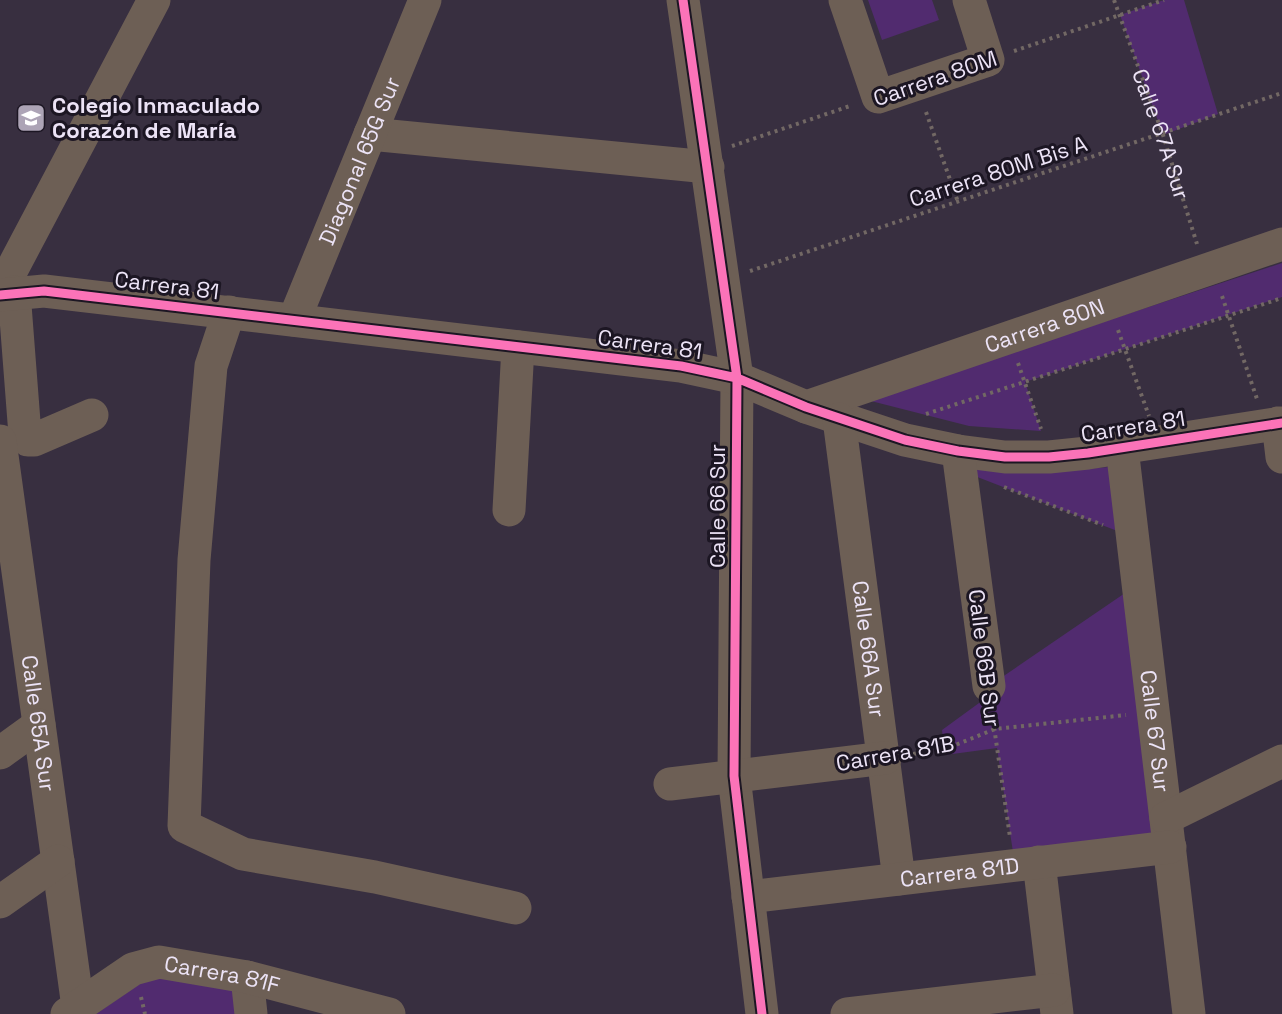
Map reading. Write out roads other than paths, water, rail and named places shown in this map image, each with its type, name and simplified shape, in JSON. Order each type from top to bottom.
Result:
[{"type":"street","points":[[92,415],[34,440],[28,440],[25,435],[5,293],[154,0]]},
{"type":"street","name":"Diagonal 65G Sur","points":[[294,320],[425,0]]},
{"type":"street","name":"Calle 66 Sur","points":[[683,0],[737,378],[734,776],[762,1014]]},
{"type":"street","name":"Carrera 80M","points":[[845,0],[878,97],[988,60],[969,0]]},
{"type":"street","points":[[370,134],[707,161]]},
{"type":"street","name":"Carrera 80N","points":[[806,407],[1282,244]]},
{"type":"street","name":"Carrera 81","points":[[5,293],[44,291],[681,366],[737,378],[806,407],[905,440],[959,461],[1005,457],[1049,458],[1122,448],[1273,416]]},
{"type":"street","points":[[229,312],[211,366],[199,503],[194,561],[184,826],[243,854],[375,877],[515,908]]},
{"type":"street","points":[[508,510],[518,347]]},
{"type":"street","points":[[1273,416],[1282,457]]},
{"type":"street","name":"Calle 66A Sur","points":[[839,419],[899,879]]},
{"type":"street","name":"Calle 65A Sur","points":[[0,447],[10,596],[39,725],[58,861],[73,1010]]},
{"type":"street","name":"Calle 67 Sur","points":[[1122,448],[1189,1014]]},
{"type":"street","name":"Calle 66B Sur","points":[[959,461],[989,686]]},
{"type":"street","points":[[0,753],[39,725]]},
{"type":"street","name":"Carrera 81B","points":[[670,784],[885,758]]},
{"type":"street","name":"Carrera 81D","points":[[748,897],[1027,864],[1168,832],[1282,761]]},
{"type":"street","points":[[0,902],[58,861]]},
{"type":"street","points":[[847,1014],[1056,1002],[1027,864]]},
{"type":"street","name":"Carrera 81F","points":[[73,1010],[133,969],[159,962],[247,977],[385,1014]]},
{"type":"street","points":[[247,977],[251,1014]]},
{"type":"place","name":"Colegio Inmaculado Corazón de María","points":[[31,118]]}]
